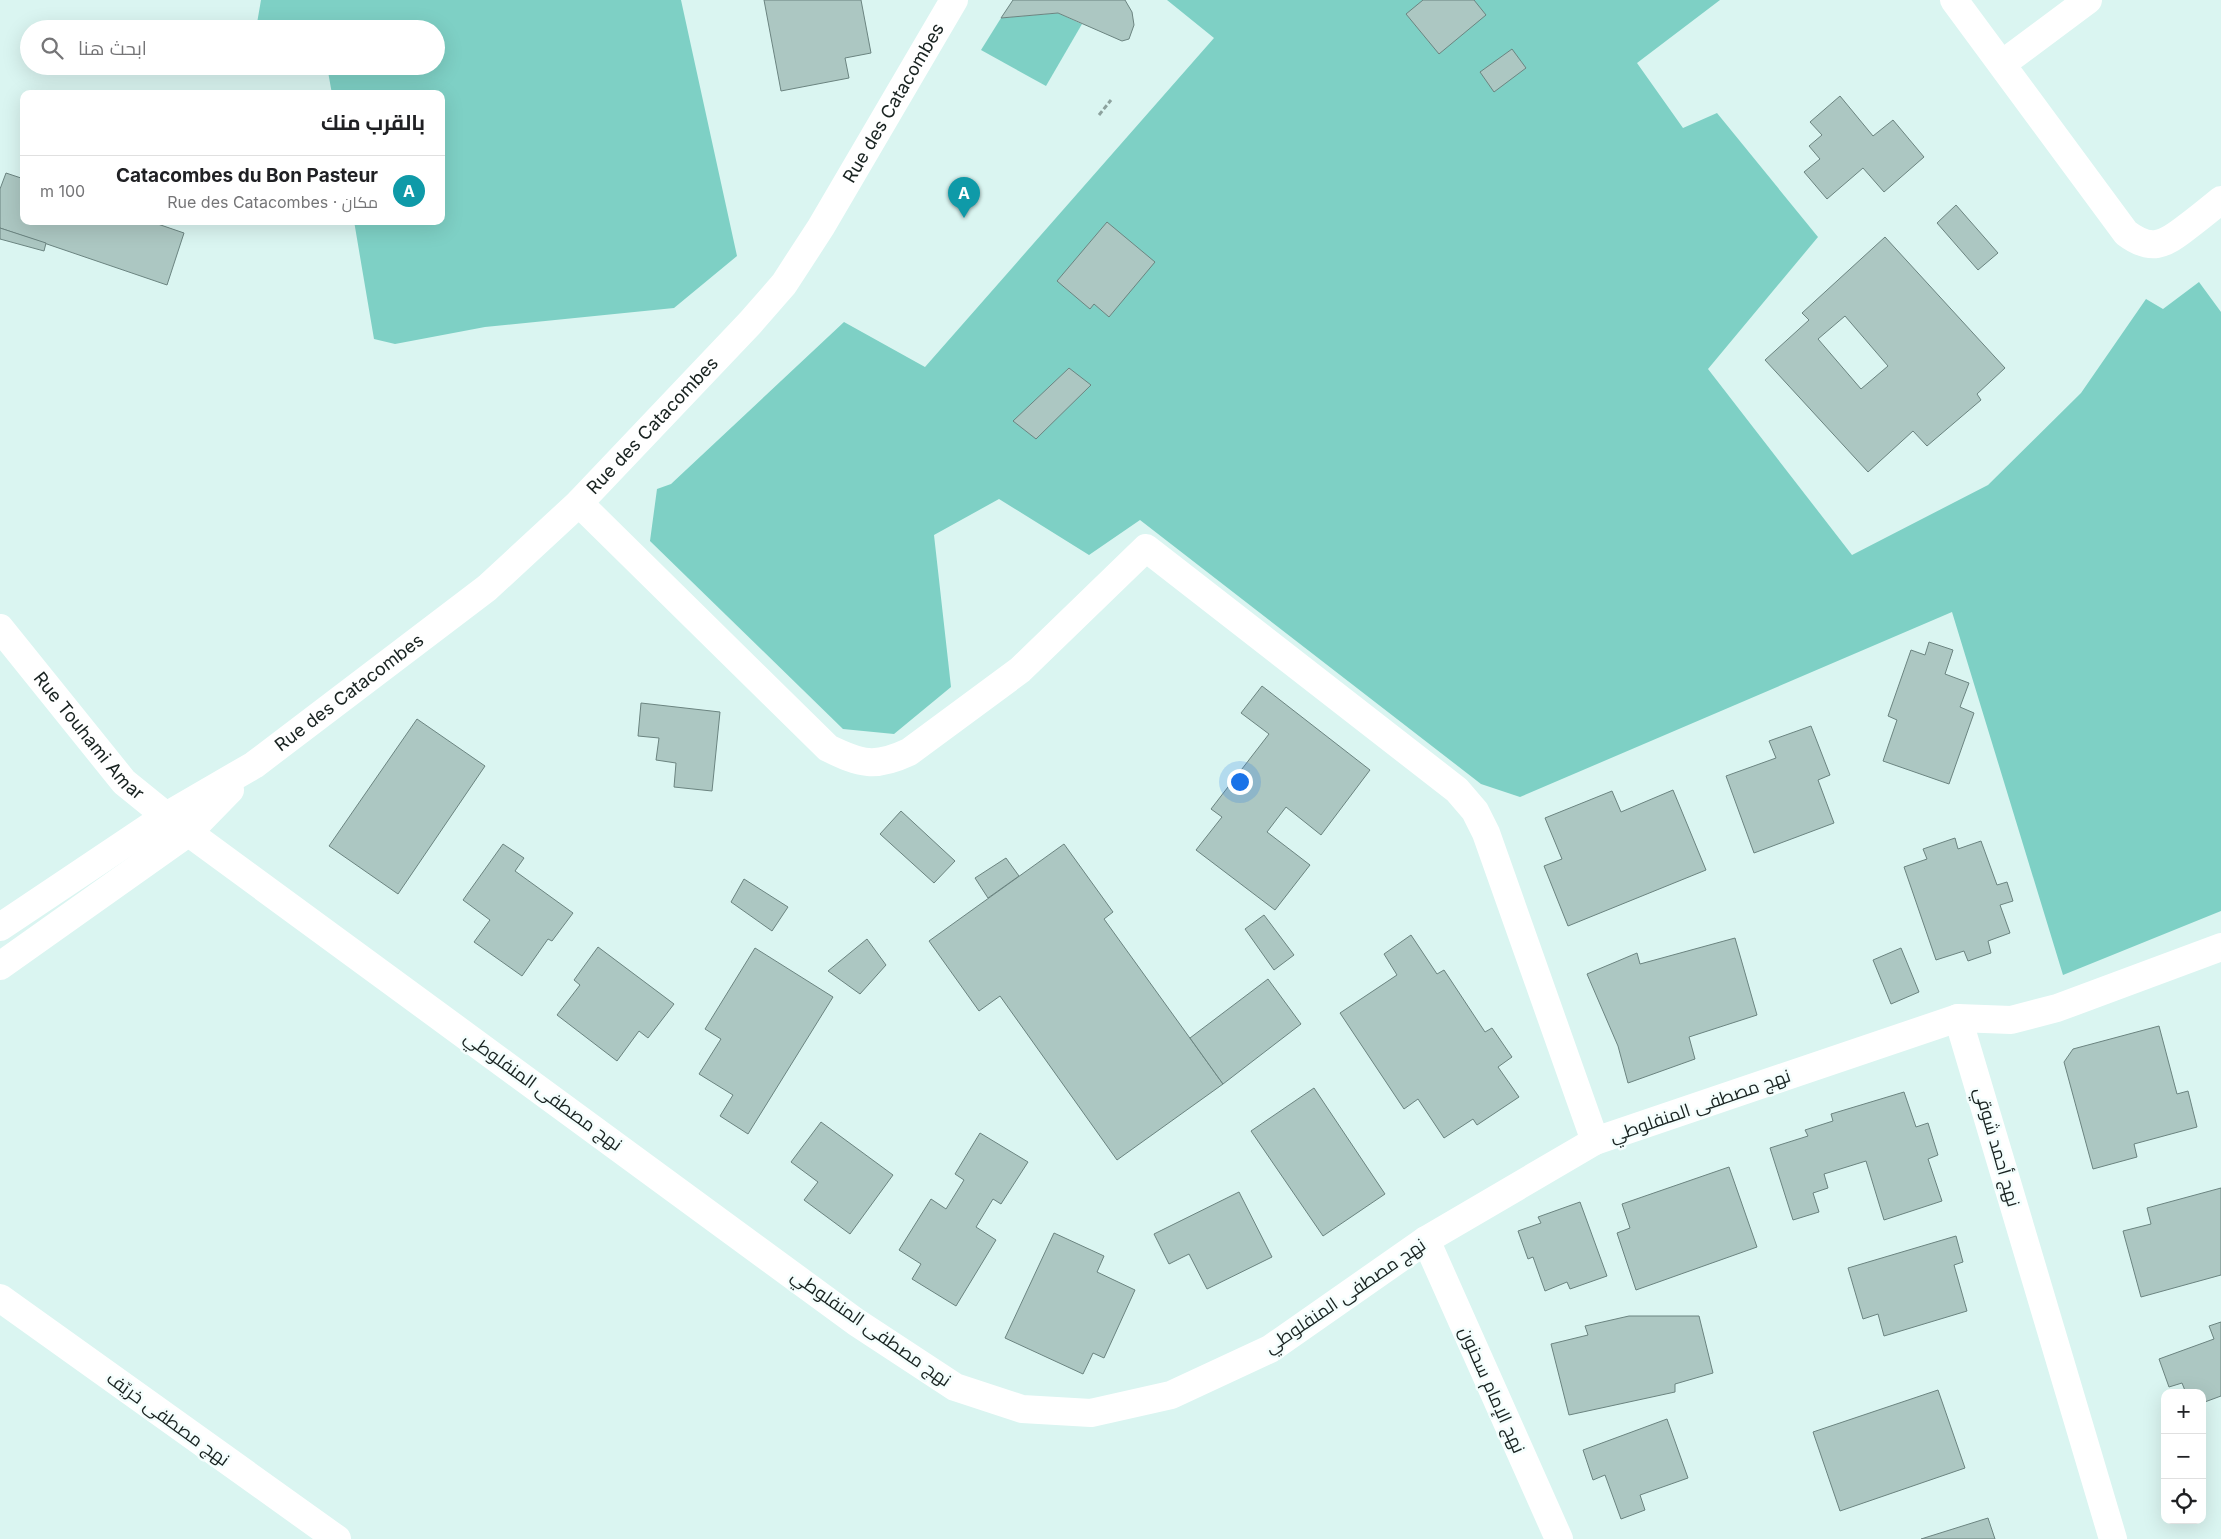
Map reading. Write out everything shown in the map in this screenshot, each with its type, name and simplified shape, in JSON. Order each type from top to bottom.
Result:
[{"type":"street","name":"Rue des Catacombes","points":[[0,928],[166,816],[254,765],[487,588],[579,503],[750,323],[784,284],[821,228],[940,13],[954,0]]},
{"type":"street","points":[[1954,0],[2126,233],[2134,240],[2149,244],[2167,242],[2221,200]]},
{"type":"street","points":[[2002,64],[2088,0]]},
{"type":"street","points":[[579,503],[828,748],[854,761],[872,764],[890,761],[909,752],[1020,670],[1146,548],[1456,790],[1475,811],[1486,833],[1595,1141]]},
{"type":"street","name":"Rue Touhami Amar","points":[[0,628],[124,782],[189,832]]},
{"type":"street","name":"Rue des Catacombes","points":[[0,966],[189,832],[254,765]]},
{"type":"street","name":"نهج مصطفى المنفلوطي","points":[[189,832],[856,1322],[956,1387],[1022,1409],[1090,1413],[1171,1395],[1270,1349],[1426,1240],[1595,1141],[1958,1018]]},
{"type":"street","points":[[1958,1018],[2011,1020],[2057,1008],[2221,947]]},
{"type":"street","name":"نهج أحمد شوقي","points":[[1958,1018],[2113,1539]]},
{"type":"street","name":"نهج الإمام سحنون","points":[[1426,1240],[1559,1539]]},
{"type":"street","name":"نهج مصطفى خريّف","points":[[0,1298],[336,1539]]},
{"type":"path","points":[[1099,115],[1111,100]]},
{"type":"green space","points":[[261,0],[681,0],[737,256],[674,308],[485,327],[395,344],[374,339],[355,225],[445,225],[445,90],[331,90],[329,75],[445,75],[445,20],[258,20]]},
{"type":"green space","points":[[1167,0],[1720,0],[1637,63],[1683,128],[1717,113],[1818,237],[1708,369],[1852,555],[1988,485],[2081,393],[2146,299],[2163,309],[2199,282],[2221,312],[2221,911],[2063,975],[1952,612],[1520,797],[1481,784],[1140,520],[1089,555],[999,499],[934,535],[951,687],[894,734],[843,729],[650,541],[657,489],[671,484],[844,322],[925,367],[1214,38]]},
{"type":"green space","points":[[1058,13],[1082,24],[1046,86],[981,50],[1001,18]]},
{"type":"building","points":[[764,0],[861,0],[871,53],[845,58],[849,78],[781,91]]},
{"type":"building","points":[[1013,0],[1125,0],[1132,12],[1134,25],[1129,39],[1122,41],[1058,13],[1001,18]]},
{"type":"building","points":[[1423,0],[1474,0],[1486,15],[1439,54],[1406,14]]},
{"type":"building","points":[[1512,49],[1526,68],[1494,92],[1480,72]]},
{"type":"building","points":[[1840,96],[1873,136],[1893,120],[1924,157],[1884,192],[1863,168],[1827,199],[1804,172],[1820,159],[1809,146],[1822,135],[1810,122]]},
{"type":"building","points":[[6,173],[20,178],[20,225],[161,225],[184,233],[167,285],[0,228],[0,189]]},
{"type":"building","points":[[1956,205],[1998,253],[1978,270],[1937,223]]},
{"type":"building","points":[[1107,222],[1155,262],[1109,317],[1094,304],[1090,309],[1057,281]]},
{"type":"building","points":[[0,228],[46,243],[44,251],[0,239]]},
{"type":"building","points":[[1885,237],[2005,368],[1977,394],[1981,400],[1927,446],[1913,431],[1868,472],[1765,360],[1809,320],[1802,313]],"holes":[[[1845,316],[1888,366],[1861,389],[1818,339]]]},
{"type":"building","points":[[1069,368],[1091,385],[1036,439],[1013,421]]},
{"type":"building","points":[[1929,642],[1953,650],[1945,674],[1969,683],[1960,707],[1974,713],[1949,784],[1883,761],[1897,720],[1888,716],[1911,650],[1925,655]]},
{"type":"building","points":[[1262,686],[1370,770],[1321,835],[1286,807],[1267,832],[1310,865],[1275,910],[1196,850],[1222,817],[1211,809],[1269,734],[1241,713]]},
{"type":"building","points":[[641,703],[720,712],[712,791],[674,787],[676,763],[656,760],[659,738],[638,736]]},
{"type":"building","points":[[417,719],[485,766],[398,894],[329,846]]},
{"type":"building","points":[[1811,726],[1830,775],[1818,780],[1834,823],[1754,853],[1726,776],[1776,758],[1769,741]]},
{"type":"building","points":[[1673,790],[1706,870],[1568,926],[1544,866],[1562,859],[1545,818],[1612,791],[1621,812]]},
{"type":"building","points":[[901,811],[955,861],[934,883],[880,834]]},
{"type":"building","points":[[1955,838],[1958,849],[1981,841],[1997,885],[2007,882],[2013,901],[2000,905],[2010,933],[1988,941],[1991,953],[1968,961],[1964,951],[1936,960],[1904,867],[1927,859],[1923,849]]},
{"type":"building","points":[[503,844],[524,858],[515,871],[573,913],[552,941],[548,939],[522,976],[474,942],[490,920],[463,900]]},
{"type":"building","points":[[1064,844],[1113,912],[1104,919],[1223,1084],[1117,1160],[1000,996],[979,1011],[929,941]]},
{"type":"building","points":[[1006,858],[1019,876],[988,898],[975,878]]},
{"type":"building","points":[[744,879],[788,907],[772,931],[731,902]]},
{"type":"building","points":[[1264,915],[1294,955],[1274,970],[1245,929]]},
{"type":"building","points":[[1411,935],[1437,974],[1444,970],[1485,1032],[1492,1028],[1512,1057],[1498,1067],[1519,1097],[1477,1125],[1473,1119],[1444,1138],[1418,1099],[1404,1109],[1340,1013],[1397,975],[1384,954]]},
{"type":"building","points":[[1735,938],[1757,1015],[1689,1037],[1695,1059],[1628,1083],[1618,1046],[1587,974],[1637,953],[1640,964]]},
{"type":"building","points":[[867,939],[886,965],[860,994],[828,971]]},
{"type":"building","points":[[598,947],[674,1004],[648,1038],[639,1031],[617,1061],[557,1015],[580,985],[574,980]]},
{"type":"building","points":[[755,948],[833,997],[748,1134],[720,1116],[733,1095],[699,1074],[721,1039],[705,1029]]},
{"type":"building","points":[[1901,948],[1919,992],[1891,1004],[1873,960]]},
{"type":"building","points":[[1268,979],[1301,1024],[1223,1084],[1190,1038]]},
{"type":"building","points":[[2159,1026],[2177,1094],[2188,1091],[2197,1127],[2134,1144],[2137,1157],[2093,1169],[2064,1062],[2073,1049]]},
{"type":"building","points":[[1314,1088],[1385,1194],[1323,1236],[1251,1131]]},
{"type":"building","points":[[1904,1092],[1916,1127],[1928,1123],[1938,1155],[1928,1159],[1942,1201],[1884,1220],[1866,1161],[1824,1174],[1828,1188],[1813,1193],[1819,1212],[1793,1220],[1770,1148],[1808,1136],[1805,1130],[1833,1121],[1831,1114]]},
{"type":"building","points":[[821,1122],[893,1175],[850,1234],[804,1200],[818,1182],[791,1162]]},
{"type":"building","points":[[980,1133],[1028,1162],[1001,1204],[993,1199],[976,1227],[996,1240],[956,1306],[912,1279],[921,1264],[899,1250],[931,1199],[946,1209],[964,1180],[955,1174]]},
{"type":"building","points":[[1729,1167],[1757,1247],[1636,1290],[1617,1233],[1630,1228],[1622,1204]]},
{"type":"building","points":[[2221,1188],[2221,1275],[2141,1297],[2123,1231],[2151,1224],[2147,1208]]},
{"type":"building","points":[[1239,1192],[1272,1257],[1207,1289],[1189,1254],[1169,1264],[1154,1234]]},
{"type":"building","points":[[1580,1202],[1607,1276],[1570,1289],[1567,1282],[1545,1291],[1533,1257],[1528,1259],[1518,1231],[1541,1223],[1538,1217]]},
{"type":"building","points":[[1054,1233],[1104,1256],[1097,1272],[1135,1290],[1104,1358],[1093,1353],[1083,1374],[1005,1338]]},
{"type":"building","points":[[1956,1236],[1963,1262],[1954,1265],[1967,1311],[1884,1336],[1878,1314],[1863,1319],[1848,1268]]},
{"type":"building","points":[[1629,1316],[1699,1316],[1713,1373],[1675,1384],[1675,1392],[1569,1415],[1551,1344],[1588,1335],[1585,1326]]},
{"type":"building","points":[[2221,1322],[2221,1396],[2206,1402],[2206,1389],[2184,1389],[2182,1383],[2169,1387],[2159,1359],[2214,1339],[2209,1326]]},
{"type":"building","points":[[1938,1390],[1965,1468],[1840,1511],[1813,1432]]},
{"type":"building","points":[[1667,1419],[1688,1478],[1640,1495],[1645,1510],[1621,1519],[1605,1475],[1593,1480],[1583,1450]]},
{"type":"building","points":[[1988,1518],[1995,1539],[1921,1539]]},
{"type":"place","name":"Catacombes du Bon Pasteur","points":[[964,218]]}]
